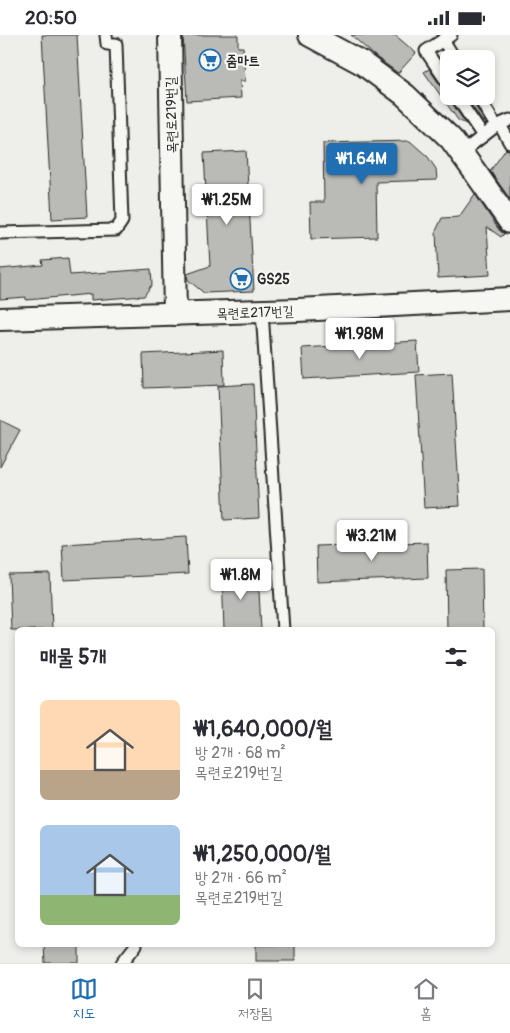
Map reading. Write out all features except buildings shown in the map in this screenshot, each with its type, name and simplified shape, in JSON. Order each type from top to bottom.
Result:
[{"type":"street","name":"목련로219번길","points":[[170,35],[175,314]]},
{"type":"street","points":[[310,35],[362,63],[405,95],[451,139],[510,222]]},
{"type":"street","name":"목련로217번길","points":[[0,319],[262,311],[510,299]]},
{"type":"lane","points":[[0,233],[116,230],[122,221],[116,44],[107,44],[106,35]]},
{"type":"lane","points":[[440,72],[426,51],[447,38],[452,50]]},
{"type":"lane","points":[[462,105],[482,136]]},
{"type":"lane","points":[[486,105],[502,124],[510,143]]},
{"type":"lane","points":[[461,153],[482,136],[502,124]]},
{"type":"lane","points":[[262,311],[283,627]]},
{"type":"lane","points":[[122,963],[134,947]]},
{"type":"place","name":"줌마트","points":[[210,60]]},
{"type":"place","name":"GS25","points":[[241,279]]}]
